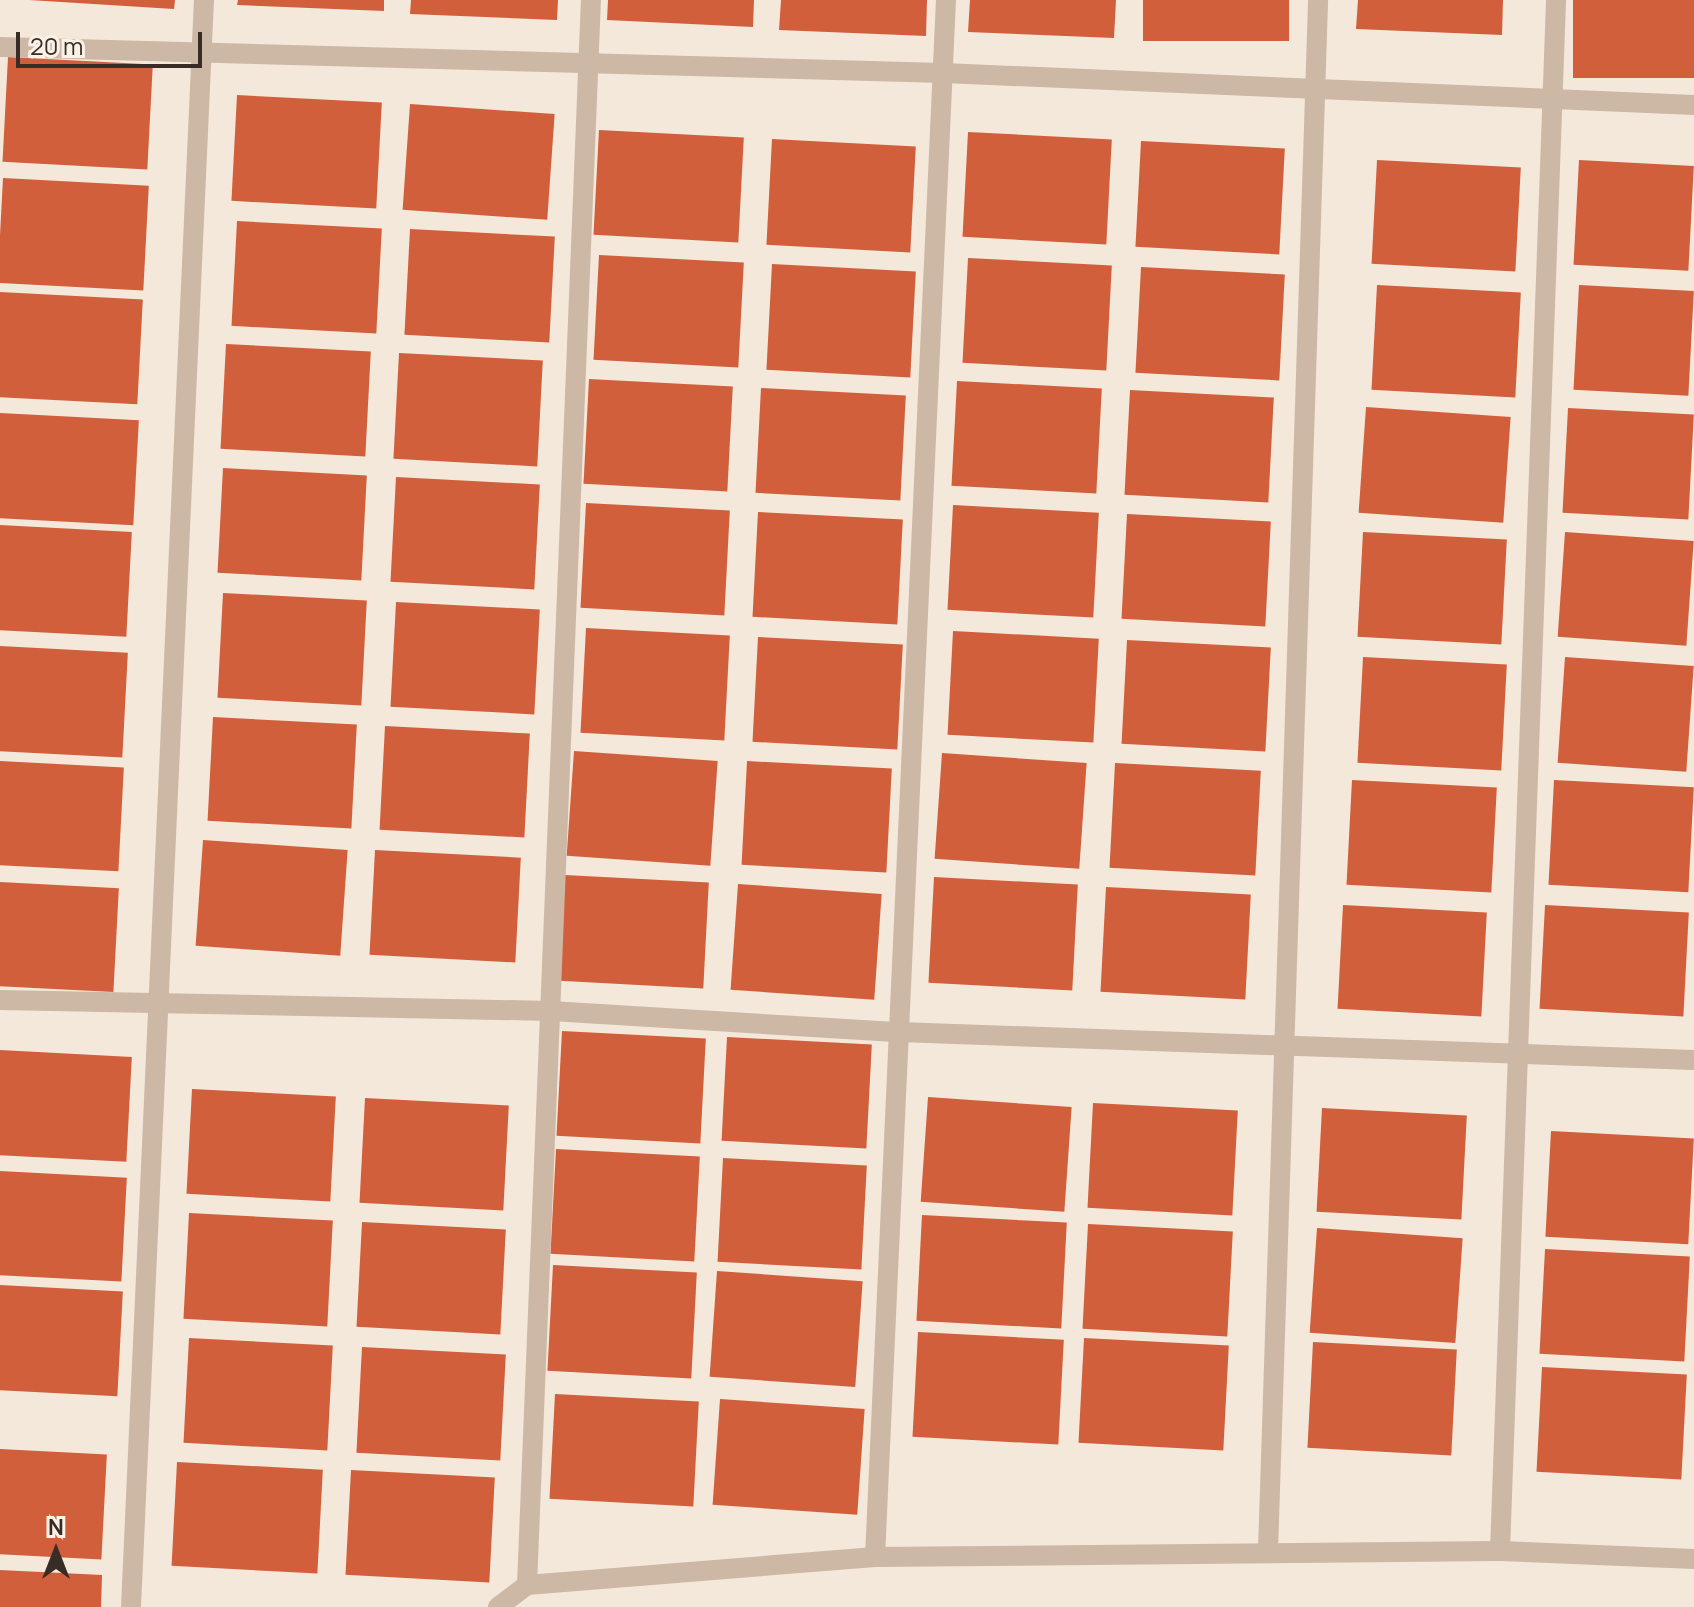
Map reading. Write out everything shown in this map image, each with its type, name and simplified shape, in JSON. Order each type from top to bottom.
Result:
[{"type":"street","points":[[131,1607],[204,0]]},
{"type":"street","points":[[527,1585],[591,0]]},
{"type":"street","points":[[875,1557],[946,0]]},
{"type":"street","points":[[1268,1551],[1318,0]]},
{"type":"street","points":[[1500,1551],[1556,0]]},
{"type":"street","points":[[0,47],[201,55],[589,61],[943,73],[1694,105]]},
{"type":"street","points":[[0,1000],[551,1011],[899,1032],[1694,1060]]},
{"type":"street","points":[[498,1607],[527,1585],[875,1557],[1500,1551],[1694,1559]]},
{"type":"building","points":[[29,0],[175,0],[174,9]]},
{"type":"building","points":[[238,0],[384,0],[384,11],[237,5]]},
{"type":"building","points":[[411,0],[558,0],[557,20],[410,14]]},
{"type":"building","points":[[608,0],[754,0],[753,27],[607,20]]},
{"type":"building","points":[[781,0],[927,0],[926,36],[779,30]]},
{"type":"building","points":[[970,0],[1116,0],[1114,38],[968,32]]},
{"type":"building","points":[[1143,0],[1289,0],[1289,41],[1143,41]]},
{"type":"building","points":[[1358,0],[1503,0],[1502,35],[1356,29]]},
{"type":"building","points":[[1573,0],[1694,0],[1694,78],[1573,78]]},
{"type":"building","points":[[8,57],[153,65],[147,169],[3,162]]},
{"type":"building","points":[[237,95],[382,103],[376,208],[231,201]]},
{"type":"building","points":[[410,104],[555,114],[547,220],[403,210]]},
{"type":"building","points":[[599,130],[744,138],[738,242],[594,235]]},
{"type":"building","points":[[968,132],[1112,140],[1106,244],[963,237]]},
{"type":"building","points":[[772,139],[916,147],[910,252],[766,245]]},
{"type":"building","points":[[1141,141],[1285,149],[1279,254],[1135,247]]},
{"type":"building","points":[[1377,160],[1521,168],[1515,271],[1372,264]]},
{"type":"building","points":[[1579,160],[1694,166],[1688,271],[1574,265]]},
{"type":"building","points":[[3,178],[149,186],[143,290],[0,283]]},
{"type":"building","points":[[237,221],[382,229],[376,333],[232,326]]},
{"type":"building","points":[[410,229],[555,237],[549,342],[404,335]]},
{"type":"building","points":[[599,255],[744,263],[738,367],[594,360]]},
{"type":"building","points":[[968,258],[1112,266],[1106,370],[963,363]]},
{"type":"building","points":[[772,264],[916,272],[910,377],[766,370]]},
{"type":"building","points":[[1141,267],[1285,275],[1279,380],[1135,373]]},
{"type":"building","points":[[1377,285],[1521,293],[1515,397],[1372,390]]},
{"type":"building","points":[[1579,285],[1694,291],[1688,396],[1574,390]]},
{"type":"building","points":[[0,292],[143,299],[137,404],[0,397]]},
{"type":"building","points":[[226,344],[371,352],[365,456],[221,449]]},
{"type":"building","points":[[399,353],[543,361],[537,466],[393,459]]},
{"type":"building","points":[[589,379],[733,387],[727,491],[584,484]]},
{"type":"building","points":[[957,381],[1102,389],[1096,493],[952,486]]},
{"type":"building","points":[[761,388],[906,396],[900,500],[756,493]]},
{"type":"building","points":[[1130,390],[1274,398],[1268,502],[1125,495]]},
{"type":"building","points":[[1366,407],[1511,417],[1503,523],[1359,513]]},
{"type":"building","points":[[1568,408],[1694,415],[1688,519],[1563,513]]},
{"type":"building","points":[[0,413],[139,420],[133,525],[0,518]]},
{"type":"building","points":[[223,468],[367,476],[361,580],[218,573]]},
{"type":"building","points":[[396,477],[540,485],[534,589],[391,582]]},
{"type":"building","points":[[586,503],[730,511],[724,615],[581,608]]},
{"type":"building","points":[[953,505],[1099,513],[1093,617],[948,610]]},
{"type":"building","points":[[758,512],[903,520],[897,624],[753,617]]},
{"type":"building","points":[[1127,514],[1271,522],[1265,626],[1122,619]]},
{"type":"building","points":[[0,525],[132,532],[126,637],[0,630]]},
{"type":"building","points":[[1363,532],[1507,540],[1501,644],[1358,637]]},
{"type":"building","points":[[1565,532],[1694,541],[1686,646],[1558,637]]},
{"type":"building","points":[[223,593],[367,601],[361,705],[218,698]]},
{"type":"building","points":[[396,602],[540,610],[534,714],[391,707]]},
{"type":"building","points":[[586,628],[730,636],[724,740],[581,733]]},
{"type":"building","points":[[953,631],[1099,639],[1093,742],[948,735]]},
{"type":"building","points":[[758,637],[903,645],[897,749],[753,742]]},
{"type":"building","points":[[1127,640],[1271,648],[1265,751],[1122,744]]},
{"type":"building","points":[[0,646],[128,653],[122,758],[0,751]]},
{"type":"building","points":[[1363,657],[1507,665],[1501,770],[1357,763]]},
{"type":"building","points":[[1565,657],[1694,666],[1686,772],[1558,763]]},
{"type":"building","points":[[213,717],[357,725],[351,828],[208,821]]},
{"type":"building","points":[[385,726],[530,734],[524,837],[380,830]]},
{"type":"building","points":[[574,751],[718,761],[710,866],[567,856]]},
{"type":"building","points":[[942,753],[1087,763],[1079,869],[935,859]]},
{"type":"building","points":[[0,761],[124,767],[118,871],[0,865]]},
{"type":"building","points":[[747,761],[892,769],[886,872],[742,865]]},
{"type":"building","points":[[1115,763],[1261,771],[1255,875],[1110,868]]},
{"type":"building","points":[[1352,780],[1497,788],[1491,892],[1347,885]]},
{"type":"building","points":[[1554,780],[1694,787],[1688,892],[1549,885]]},
{"type":"building","points":[[203,840],[348,850],[340,956],[196,946]]},
{"type":"building","points":[[375,850],[521,858],[515,962],[370,955]]},
{"type":"building","points":[[565,875],[709,883],[703,988],[559,981]]},
{"type":"building","points":[[934,877],[1078,885],[1072,990],[928,983]]},
{"type":"building","points":[[0,882],[119,888],[113,992],[0,986]]},
{"type":"building","points":[[738,884],[882,894],[874,1000],[731,990]]},
{"type":"building","points":[[1106,887],[1251,895],[1245,999],[1101,992]]},
{"type":"building","points":[[1343,905],[1487,913],[1481,1016],[1338,1009]]},
{"type":"building","points":[[1545,905],[1689,913],[1683,1016],[1540,1009]]},
{"type":"building","points":[[562,1031],[706,1039],[700,1143],[557,1136]]},
{"type":"building","points":[[727,1037],[872,1045],[866,1148],[722,1141]]},
{"type":"building","points":[[0,1050],[132,1057],[126,1162],[0,1155]]},
{"type":"building","points":[[192,1089],[336,1097],[330,1201],[187,1194]]},
{"type":"building","points":[[928,1097],[1072,1107],[1064,1212],[921,1202]]},
{"type":"building","points":[[365,1098],[509,1106],[503,1210],[360,1203]]},
{"type":"building","points":[[1093,1103],[1238,1111],[1232,1215],[1088,1208]]},
{"type":"building","points":[[1322,1108],[1467,1116],[1461,1219],[1317,1212]]},
{"type":"building","points":[[1551,1131],[1694,1138],[1688,1244],[1545,1237]]},
{"type":"building","points":[[556,1149],[700,1157],[694,1261],[551,1254]]},
{"type":"building","points":[[723,1158],[867,1166],[861,1269],[718,1262]]},
{"type":"building","points":[[0,1171],[127,1178],[121,1282],[0,1275]]},
{"type":"building","points":[[189,1213],[333,1221],[327,1326],[183,1319]]},
{"type":"building","points":[[922,1215],[1067,1223],[1061,1328],[916,1321]]},
{"type":"building","points":[[362,1222],[506,1230],[500,1334],[357,1327]]},
{"type":"building","points":[[1088,1224],[1233,1232],[1227,1336],[1083,1329]]},
{"type":"building","points":[[1317,1228],[1463,1238],[1455,1343],[1310,1333]]},
{"type":"building","points":[[1545,1249],[1690,1257],[1684,1361],[1540,1354]]},
{"type":"building","points":[[553,1265],[697,1273],[691,1378],[547,1371]]},
{"type":"building","points":[[717,1271],[863,1281],[855,1387],[710,1377]]},
{"type":"building","points":[[0,1285],[123,1291],[117,1396],[0,1390]]},
{"type":"building","points":[[918,1332],[1064,1340],[1058,1444],[913,1437]]},
{"type":"building","points":[[189,1338],[333,1346],[327,1450],[184,1443]]},
{"type":"building","points":[[1084,1338],[1229,1346],[1223,1450],[1079,1443]]},
{"type":"building","points":[[1313,1342],[1457,1350],[1451,1455],[1307,1448]]},
{"type":"building","points":[[362,1347],[506,1355],[500,1460],[356,1453]]},
{"type":"building","points":[[1542,1367],[1687,1375],[1681,1479],[1537,1472]]},
{"type":"building","points":[[555,1394],[699,1402],[693,1506],[550,1499]]},
{"type":"building","points":[[720,1399],[865,1409],[857,1515],[713,1505]]},
{"type":"building","points":[[0,1449],[107,1455],[101,1559],[0,1554]]},
{"type":"building","points":[[177,1462],[323,1470],[317,1573],[172,1566]]},
{"type":"building","points":[[351,1470],[495,1478],[489,1582],[346,1575]]},
{"type":"building","points":[[0,1570],[102,1575],[101,1607],[0,1607]]}]
